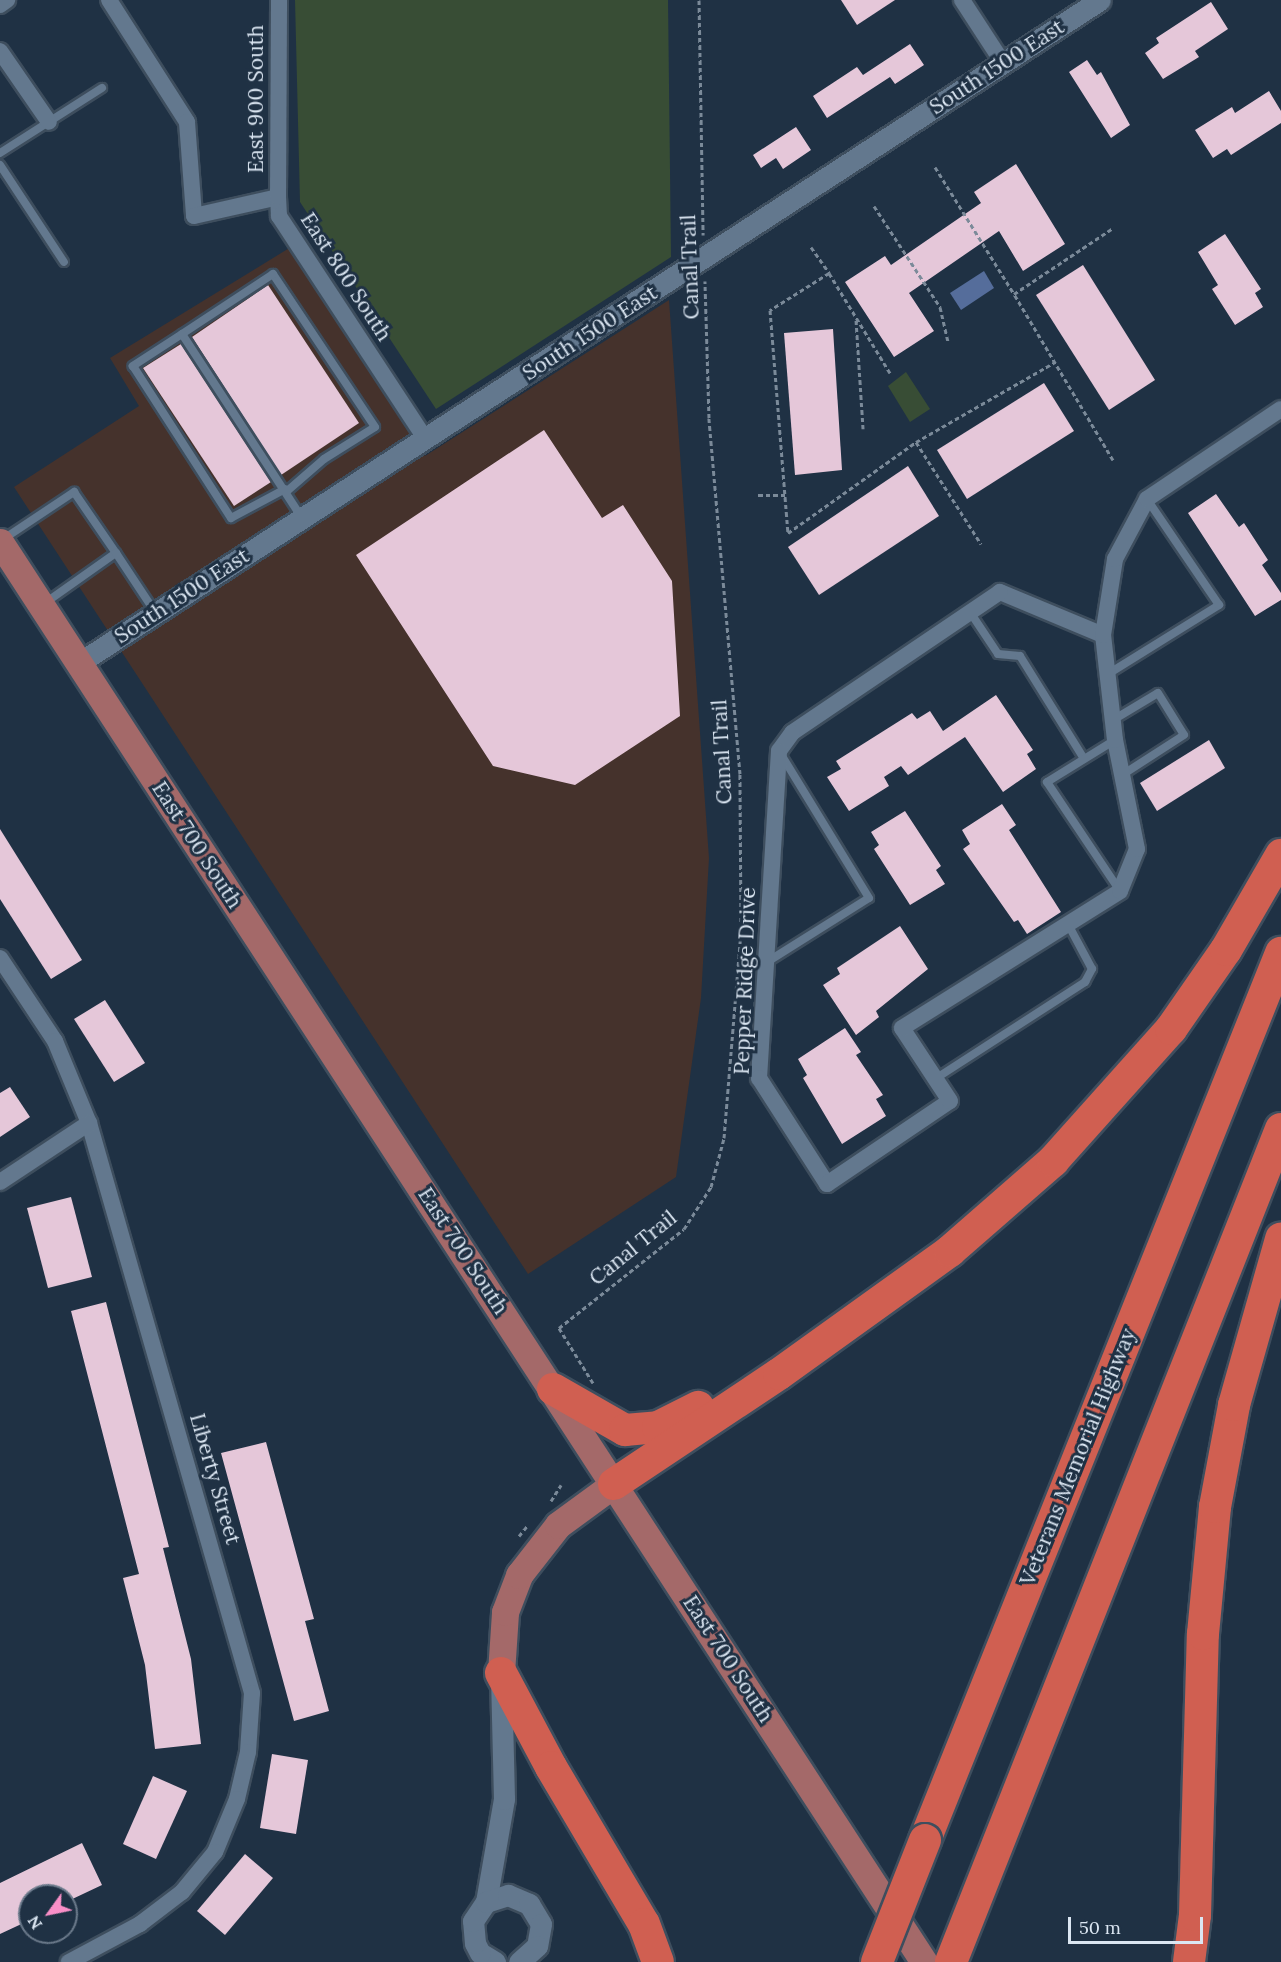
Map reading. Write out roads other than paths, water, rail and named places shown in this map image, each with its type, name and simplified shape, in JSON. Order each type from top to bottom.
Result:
[{"type":"highway","points":[[614,1484],[779,1374],[990,1218],[1103,1108],[1161,1042],[1204,982],[1281,855]]},
{"type":"highway","name":"Veterans Memorial Highway","points":[[877,1962],[1281,953]]},
{"type":"highway","points":[[951,1962],[1281,1129]]},
{"type":"highway","points":[[1189,1962],[1195,1915],[1203,1634],[1215,1507],[1234,1405],[1281,1239]]},
{"type":"highway","points":[[553,1389],[620,1429],[651,1429],[689,1413],[777,1355],[837,1329]]},
{"type":"highway","points":[[501,1673],[551,1767],[644,1924],[658,1962]]},
{"type":"main road","name":"East 700 South","points":[[0,542],[924,1962]]},
{"type":"main road","points":[[501,1673],[505,1612],[519,1575],[558,1526],[614,1484]]},
{"type":"street","points":[[0,5],[7,0]]},
{"type":"street","name":"East 800 South","points":[[110,0],[187,122],[194,216],[278,197],[279,216],[426,440]]},
{"type":"street","name":"East 900 South","points":[[278,197],[279,0]]},
{"type":"street","points":[[962,0],[1003,63]]},
{"type":"street","name":"South 1500 East","points":[[79,663],[426,440],[1100,0]]},
{"type":"street","points":[[0,51],[49,122]]},
{"type":"street","points":[[1120,891],[1137,849],[1115,740],[1103,635],[1115,559],[1147,499],[1281,409]]},
{"type":"street","points":[[779,751],[792,733],[1000,592],[1103,635]]},
{"type":"street","name":"Pepper Ridge Drive","points":[[779,751],[759,1078],[827,1184],[950,1101],[902,1028],[1120,891]]},
{"type":"street","name":"Liberty Street","points":[[0,958],[55,1041],[90,1123],[252,1693],[248,1752],[242,1780],[215,1852],[182,1892],[140,1924],[69,1962]]},
{"type":"street","points":[[0,1182],[90,1123]]},
{"type":"street","points":[[487,1959],[472,1933],[473,1921],[486,1902],[504,1799],[501,1673]]},
{"type":"street","points":[[486,1902],[508,1895],[529,1904],[541,1924],[533,1954],[519,1962]]},
{"type":"lane","points":[[0,153],[102,88]]},
{"type":"lane","points":[[0,165],[64,261]]},
{"type":"lane","points":[[273,274],[375,427],[324,459],[286,491],[231,518],[133,366],[182,334],[273,274]]},
{"type":"lane","points":[[182,334],[286,491],[302,519]]},
{"type":"lane","points":[[0,542],[74,492],[156,613]]},
{"type":"lane","points":[[1108,674],[1219,605],[1147,499]]},
{"type":"lane","points":[[42,604],[116,553]]},
{"type":"lane","points":[[970,612],[998,654],[1020,656],[1084,759]]},
{"type":"lane","points":[[1113,720],[1158,693],[1184,735],[1122,776]]},
{"type":"lane","points":[[1115,740],[1047,782],[1120,891]]},
{"type":"lane","points":[[766,962],[869,898],[779,751]]},
{"type":"lane","points":[[935,1079],[1085,982],[1092,969],[1068,924]]},
{"type":"water","points":[[984,271],[994,288],[961,310],[950,293]]}]
